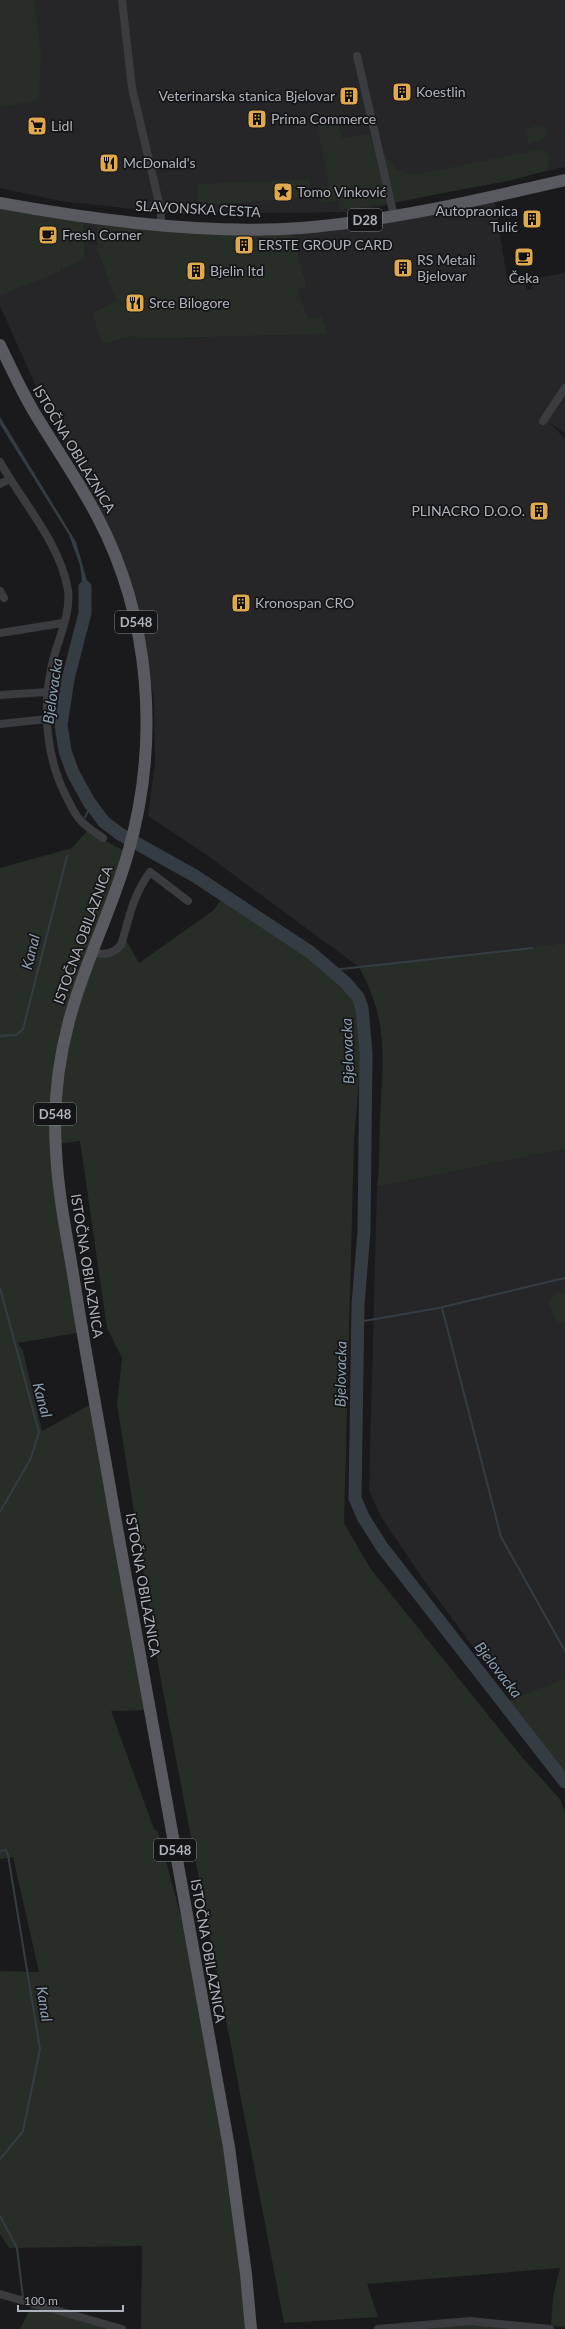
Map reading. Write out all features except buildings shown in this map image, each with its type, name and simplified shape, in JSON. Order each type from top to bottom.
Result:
[{"type":"main road","name":"SLAVONSKA CESTA","points":[[2,204],[161,224],[233,228],[299,228],[394,216],[472,202],[565,180]]},
{"type":"main road","name":"ISTOČNA OBILAZNICA","points":[[0,345],[33,410],[83,489],[101,522],[118,562],[133,609],[142,653],[146,692],[147,731],[140,802],[128,853],[69,1019],[60,1059],[56,1104],[55,1145],[58,1185],[82,1332],[229,2147],[246,2274],[251,2329]]},
{"type":"street","points":[[122,0],[132,88],[161,211],[161,224]]},
{"type":"street","points":[[357,56],[394,216]]},
{"type":"street","points":[[543,421],[565,388]]},
{"type":"street","points":[[0,462],[47,538],[61,564],[68,591],[68,607],[47,692],[47,719],[50,756],[65,795],[81,821],[103,838]]},
{"type":"street","points":[[0,484],[10,479]]},
{"type":"street","points":[[0,633],[63,623]]},
{"type":"street","points":[[0,696],[47,692]]},
{"type":"street","points":[[0,724],[47,719]]},
{"type":"street","points":[[92,952],[108,954],[121,945],[133,901],[150,872],[188,901]]},
{"type":"street","points":[[0,2294],[122,2329]]},
{"type":"street","points":[[378,2329],[470,2321],[550,2329]]},
{"type":"shaded area","points":[[0,0],[565,0],[565,167],[353,212],[179,214],[60,201],[0,188]]},
{"type":"shaded area","points":[[0,0],[34,0],[41,54],[39,99],[0,108]]},
{"type":"shaded area","points":[[337,120],[342,138],[370,134],[388,203],[340,210],[338,200],[320,203],[319,188],[329,186],[317,124]]},
{"type":"shaded area","points":[[540,125],[545,127],[547,133],[543,139],[528,144],[526,129]]},
{"type":"shaded area","points":[[379,147],[396,169],[415,175],[542,149],[548,155],[549,170],[512,180],[395,202]]},
{"type":"shaded area","points":[[309,179],[310,198],[198,205],[198,184]]},
{"type":"shaded area","points":[[494,197],[507,278],[524,276],[527,290],[532,289],[531,279],[565,273],[565,433],[550,423],[565,439],[565,943],[359,967],[204,853],[148,816],[155,763],[154,698],[145,655],[112,533],[51,420],[0,306],[0,209],[61,231],[61,270],[85,259],[84,215],[96,217],[97,250],[116,301],[92,313],[102,344],[136,336],[136,339],[326,334],[321,315],[308,320],[298,290],[307,287],[291,228]]},
{"type":"shaded area","points":[[0,209],[84,220],[85,259],[62,270],[61,266],[61,271],[0,295]]},
{"type":"shaded area","points":[[96,217],[291,228],[307,287],[298,290],[308,319],[321,315],[327,334],[136,339],[135,336],[102,344],[92,313],[116,301],[97,250]]},
{"type":"shaded area","points":[[0,417],[76,542],[89,588],[85,605],[80,565],[69,535],[0,424]]},
{"type":"shaded area","points":[[87,831],[128,853],[92,954],[106,957],[125,938],[139,963],[214,910],[224,895],[277,928],[316,955],[334,970],[358,997],[363,1012],[364,1021],[354,1140],[344,1523],[370,1568],[521,1756],[560,1799],[565,1812],[565,2327],[551,2326],[553,2297],[560,2268],[367,2284],[378,2317],[284,2323],[159,1670],[117,1404],[122,1358],[107,1328],[80,1141],[57,1144],[82,1332],[18,1343],[23,1351],[42,1431],[95,1402],[150,1710],[111,1711],[154,1829],[158,1832],[199,1983],[251,2329],[141,2329],[142,2246],[9,2248],[0,2234],[0,1971],[39,1972],[13,1857],[0,1859],[0,868],[72,848]]},
{"type":"shaded area","points":[[565,943],[565,1149],[377,1187],[383,1058],[382,1040],[380,1023],[375,1005],[369,987],[359,967]]},
{"type":"shaded area","points":[[565,1149],[565,1764],[512,1700],[423,1579],[381,1517],[369,1490],[377,1187]]},
{"type":"shaded area","points":[[557,1291],[565,1293],[565,1323],[561,1324],[555,1320],[549,1302]]},
{"type":"shaded area","points":[[565,1678],[565,1782],[503,1703]]},
{"type":"shaded area","points":[[33,2303],[122,2329],[20,2329]]},
{"type":"shaded area","points":[[469,2324],[514,2329],[410,2329]]},
{"type":"waterway","name":"Bjelovacka","points":[[85,587],[85,613],[68,679],[61,725],[65,751],[73,773],[89,802],[104,822],[120,834],[195,876],[310,952],[346,983],[358,997],[362,1008],[366,1053],[364,1231],[358,1305],[355,1498],[363,1517],[382,1547],[565,1782]]},
{"type":"waterway","points":[[85,817],[91,805]]},
{"type":"waterway","name":"Kanal","points":[[0,1036],[16,1035],[23,1029],[67,856]]},
{"type":"waterway","points":[[332,970],[532,948]]},
{"type":"waterway","points":[[358,1322],[439,1308],[565,1278]]},
{"type":"waterway","name":"Kanal","points":[[0,1288],[39,1432],[31,1458],[0,1512]]},
{"type":"waterway","points":[[442,1308],[501,1537],[565,1651]]},
{"type":"waterway","name":"Kanal","points":[[0,1851],[6,1850],[8,1855],[40,2049],[23,2131],[0,2159]]},
{"type":"waterway","name":"Kanal","points":[[0,2216],[17,2248],[23,2298]]},
{"type":"place","name":"Koestlin","points":[[402,92]]},
{"type":"place","name":"Veterinarska stanica Bjelovar","points":[[349,96]]},
{"type":"place","name":"Prima Commerce","points":[[257,119]]},
{"type":"place","name":"Lidl","points":[[37,126]]},
{"type":"place","name":"McDonald's","points":[[109,163]]},
{"type":"place","name":"Tomo Vinković","points":[[283,192]]},
{"type":"place","name":"Autopraonica Tulić","points":[[532,219]]},
{"type":"place","name":"Fresh Corner","points":[[48,235]]},
{"type":"place","name":"ERSTE GROUP CARD","points":[[244,245]]},
{"type":"place","name":"Čeka","points":[[524,257]]},
{"type":"place","name":"RS Metali Bjelovar","points":[[403,268]]},
{"type":"place","name":"Bjelin ltd","points":[[196,271]]},
{"type":"place","name":"Srce Bilogore","points":[[135,303]]},
{"type":"place","name":"PLINACRO D.O.O.","points":[[539,511]]},
{"type":"place","name":"Kronospan CRO","points":[[241,603]]}]
